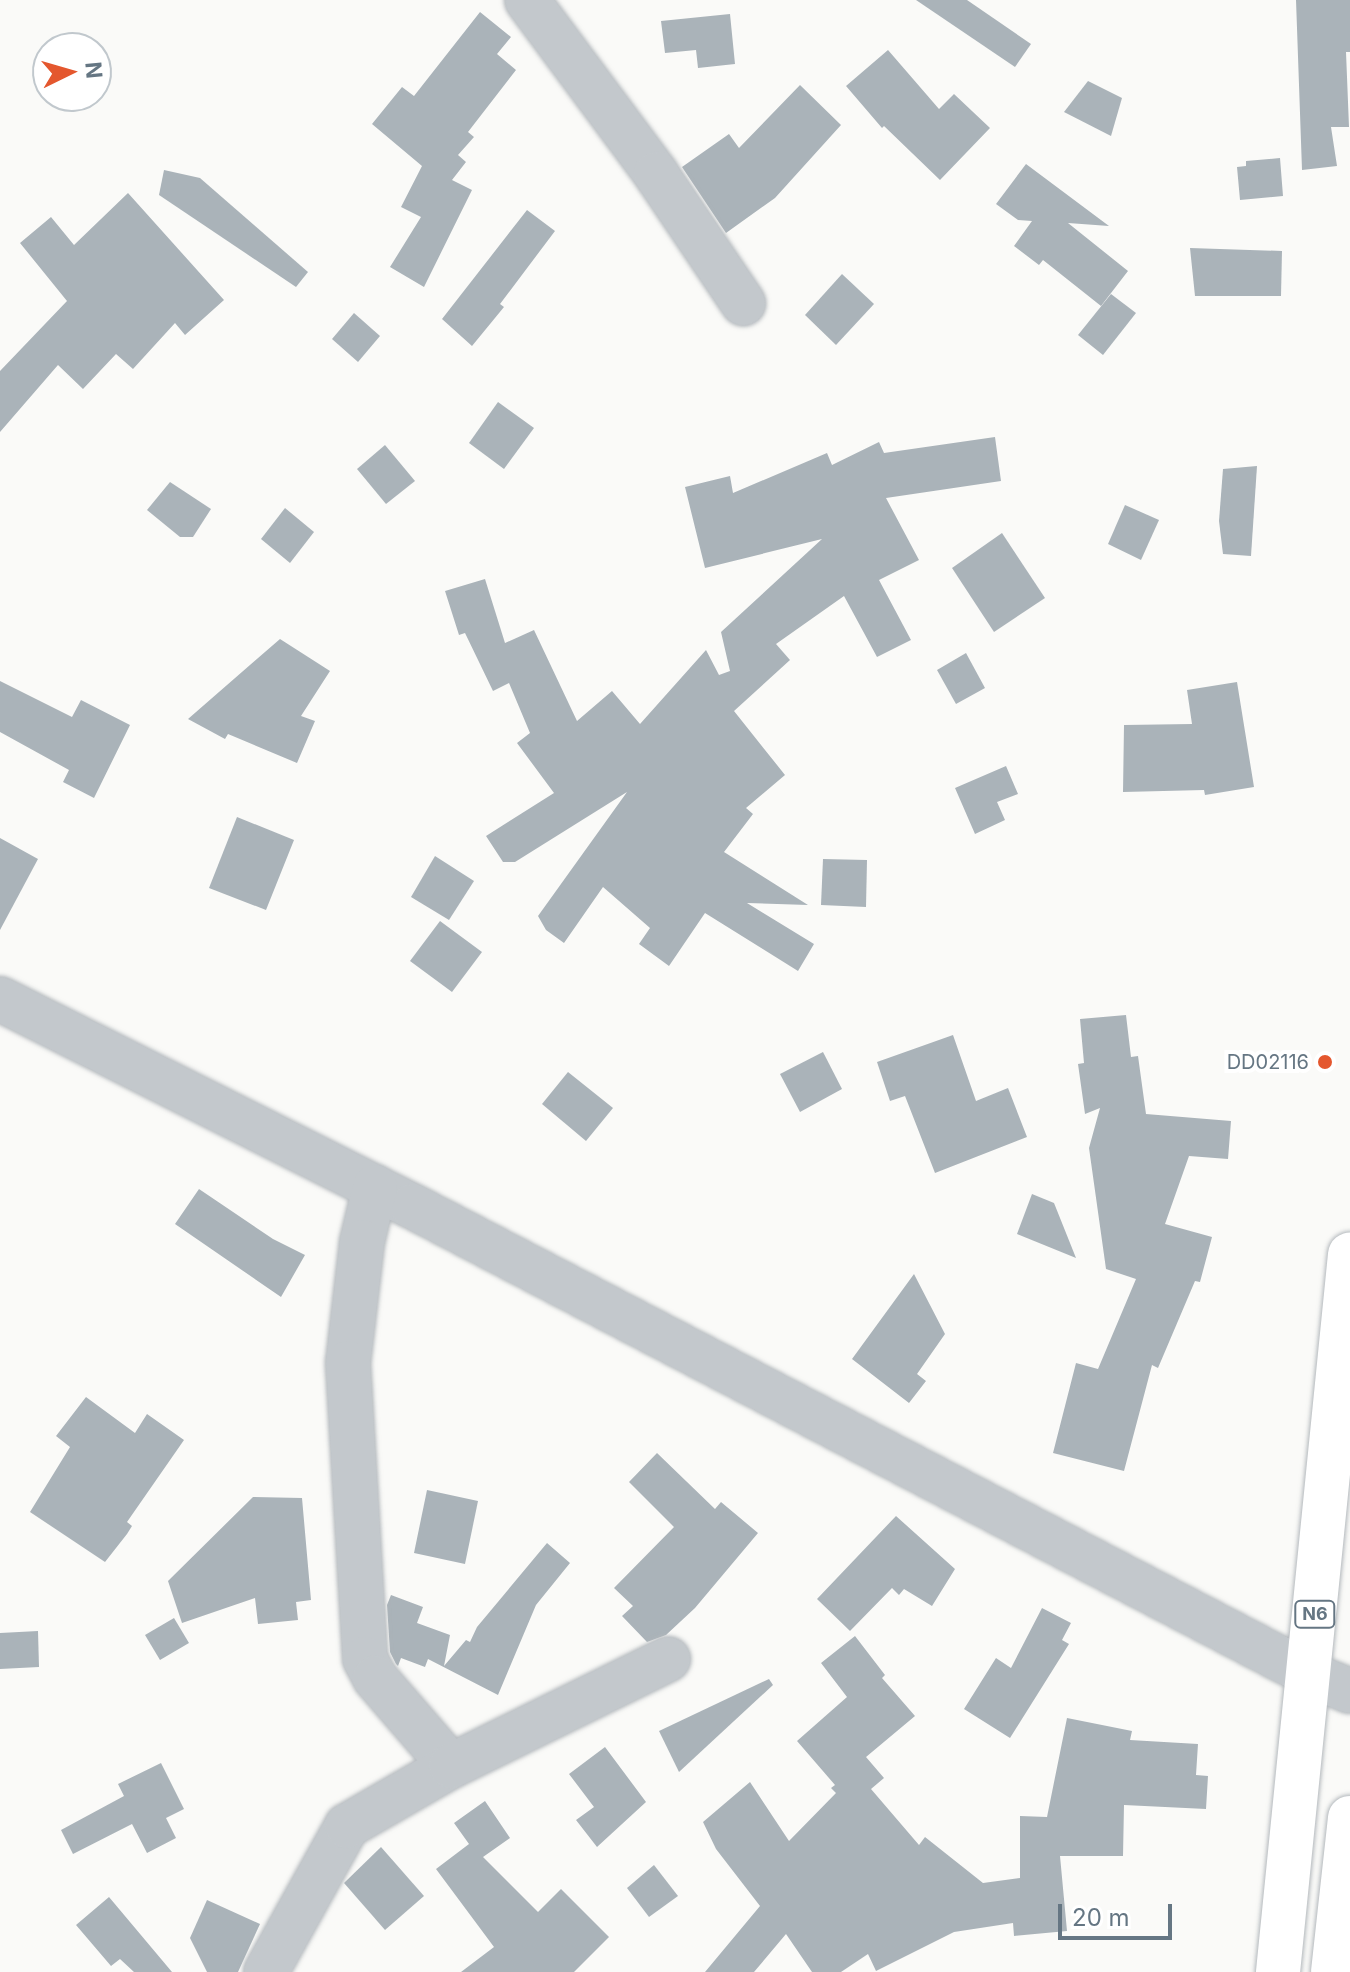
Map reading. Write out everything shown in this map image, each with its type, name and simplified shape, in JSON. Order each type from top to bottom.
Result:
[{"type":"highway","name":"N6","points":[[1278,1972],[1350,1255]]},
{"type":"highway","points":[[1333,1972],[1350,1818]]},
{"type":"street","points":[[527,0],[656,174],[743,303]]},
{"type":"street","points":[[0,999],[375,1187],[1309,1674],[1350,1691]]},
{"type":"street","points":[[375,1187],[362,1242],[348,1363],[365,1659],[375,1678],[451,1766]]},
{"type":"street","points":[[266,1972],[347,1826],[451,1766],[668,1659]]},
{"type":"building","points":[[916,0],[967,0],[1031,44],[1015,67]]},
{"type":"building","points":[[1296,0],[1350,0],[1350,52],[1346,52],[1349,127],[1331,127],[1337,166],[1302,170]]},
{"type":"building","points":[[480,12],[511,37],[497,54],[516,70],[468,132],[474,137],[458,155],[466,162],[452,180],[472,190],[424,287],[390,267],[421,217],[401,207],[422,166],[372,124],[402,87],[414,96]]},
{"type":"building","points":[[730,14],[735,64],[698,68],[696,50],[665,53],[661,21]]},
{"type":"building","points":[[888,50],[939,109],[954,94],[990,128],[940,180],[884,126],[882,128],[846,86]]},
{"type":"building","points":[[1088,81],[1122,98],[1111,136],[1064,112]]},
{"type":"building","points":[[800,85],[841,125],[775,198],[726,233],[682,167],[729,134],[739,148]]},
{"type":"building","points":[[1280,158],[1283,196],[1240,200],[1237,167],[1246,166],[1246,161]]},
{"type":"building","points":[[1026,164],[1109,226],[1068,223],[1128,271],[1101,306],[1043,260],[1039,265],[1014,246],[1032,221],[1018,220],[996,204]]},
{"type":"building","points":[[164,170],[200,178],[308,272],[296,287],[159,195]]},
{"type":"building","points":[[128,193],[224,300],[185,335],[175,323],[133,369],[116,354],[83,389],[58,365],[0,432],[0,371],[67,301],[20,243],[51,217],[74,245]]},
{"type":"building","points":[[527,210],[555,231],[500,304],[504,307],[472,346],[442,319]]},
{"type":"building","points":[[1190,248],[1282,251],[1281,296],[1195,296]]},
{"type":"building","points":[[842,274],[874,304],[836,345],[805,315]]},
{"type":"building","points":[[1111,294],[1136,313],[1103,355],[1078,335]]},
{"type":"building","points":[[354,313],[380,336],[358,362],[332,339]]},
{"type":"building","points":[[498,402],[534,428],[504,469],[469,443]]},
{"type":"building","points":[[995,437],[1001,481],[886,498],[919,560],[879,580],[911,640],[877,657],[844,596],[776,644],[790,660],[734,711],[785,775],[746,808],[753,814],[724,852],[808,905],[747,903],[814,944],[798,971],[705,913],[669,966],[639,944],[650,928],[603,887],[564,943],[546,930],[538,916],[627,792],[515,862],[503,862],[486,836],[554,793],[517,743],[530,733],[509,683],[493,691],[465,633],[459,635],[445,591],[485,579],[505,643],[534,630],[577,721],[612,691],[640,724],[706,650],[719,675],[730,671],[721,632],[822,539],[705,568],[685,487],[730,476],[733,493],[827,453],[832,465],[879,442],[884,453]]},
{"type":"building","points":[[385,445],[415,481],[386,504],[357,469]]},
{"type":"building","points":[[1257,466],[1251,556],[1223,554],[1219,521],[1223,469]]},
{"type":"building","points":[[170,482],[211,509],[193,537],[180,537],[147,510]]},
{"type":"building","points":[[1125,505],[1159,520],[1141,560],[1108,544]]},
{"type":"building","points":[[285,508],[314,532],[290,563],[261,539]]},
{"type":"building","points":[[1002,533],[1045,598],[994,632],[952,568]]},
{"type":"building","points":[[280,639],[330,671],[301,716],[315,721],[297,763],[228,734],[225,739],[188,719]]},
{"type":"building","points":[[966,653],[985,688],[956,704],[937,670]]},
{"type":"building","points":[[0,681],[72,717],[81,700],[130,725],[94,798],[63,782],[69,770],[0,732]]},
{"type":"building","points":[[1237,682],[1254,787],[1205,795],[1204,790],[1123,792],[1124,725],[1192,724],[1187,690]]},
{"type":"building","points":[[1006,766],[1018,794],[997,802],[1005,820],[975,834],[955,788]]},
{"type":"building","points":[[237,817],[294,840],[266,910],[209,888]]},
{"type":"building","points":[[0,838],[38,859],[0,930]]},
{"type":"building","points":[[435,856],[474,881],[449,920],[411,897]]},
{"type":"building","points":[[823,859],[867,860],[866,907],[821,905]]},
{"type":"building","points":[[440,921],[482,952],[452,992],[410,961]]},
{"type":"building","points":[[1126,1015],[1131,1057],[1138,1056],[1146,1114],[1231,1121],[1228,1159],[1189,1156],[1165,1224],[1212,1237],[1200,1282],[1195,1281],[1158,1368],[1152,1365],[1124,1471],[1053,1453],[1076,1363],[1098,1369],[1136,1279],[1106,1269],[1089,1148],[1100,1108],[1085,1114],[1078,1064],[1084,1063],[1080,1019]]},
{"type":"building","points":[[953,1035],[976,1101],[1008,1088],[1027,1137],[935,1173],[905,1096],[890,1101],[877,1062]]},
{"type":"building","points":[[823,1052],[842,1089],[800,1112],[780,1074]]},
{"type":"building","points":[[568,1072],[613,1108],[586,1141],[542,1104]]},
{"type":"building","points":[[199,1189],[273,1239],[305,1255],[281,1297],[175,1224]]},
{"type":"building","points":[[1032,1194],[1054,1203],[1076,1258],[1017,1234]]},
{"type":"building","points":[[914,1274],[945,1334],[917,1374],[926,1381],[909,1403],[852,1359]]},
{"type":"building","points":[[86,1397],[135,1433],[147,1414],[184,1440],[127,1522],[132,1526],[105,1562],[30,1512],[70,1447],[56,1436]]},
{"type":"building","points":[[657,1453],[715,1509],[721,1502],[758,1533],[695,1608],[666,1635],[647,1642],[622,1616],[633,1606],[614,1588],[674,1527],[629,1482]]},
{"type":"building","points":[[427,1490],[478,1501],[465,1564],[414,1553]]},
{"type":"building","points":[[253,1497],[302,1498],[311,1600],[296,1602],[298,1620],[258,1624],[255,1598],[182,1623],[168,1581]]},
{"type":"building","points":[[896,1516],[955,1569],[932,1606],[904,1589],[899,1595],[892,1588],[850,1631],[817,1599]]},
{"type":"building","points":[[547,1543],[570,1563],[536,1605],[498,1695],[428,1659],[425,1667],[401,1658],[398,1666],[396,1664],[390,1652],[387,1605],[391,1595],[423,1607],[417,1623],[450,1635],[444,1666],[466,1640],[470,1642],[477,1627]]},
{"type":"building","points":[[1042,1608],[1071,1623],[1062,1640],[1069,1644],[1010,1738],[964,1709],[996,1658],[1011,1668]]},
{"type":"building","points":[[174,1618],[189,1643],[160,1660],[145,1635]]},
{"type":"building","points":[[38,1631],[39,1667],[0,1669],[0,1633]]},
{"type":"building","points":[[855,1636],[885,1675],[882,1678],[915,1716],[866,1757],[884,1778],[871,1789],[919,1845],[925,1837],[983,1883],[1020,1878],[1020,1816],[1047,1817],[1067,1718],[1132,1731],[1130,1740],[1198,1744],[1196,1775],[1208,1776],[1206,1809],[1124,1805],[1123,1856],[1060,1856],[1067,1931],[1014,1936],[1013,1923],[954,1932],[876,1971],[868,1954],[841,1972],[812,1972],[786,1934],[754,1972],[705,1972],[760,1906],[716,1849],[703,1822],[750,1782],[789,1841],[836,1793],[831,1788],[835,1785],[797,1741],[847,1697],[821,1663]]},
{"type":"building","points":[[769,1679],[773,1685],[679,1772],[659,1731]]},
{"type":"building","points":[[605,1747],[646,1802],[597,1847],[576,1820],[594,1807],[569,1774]]},
{"type":"building","points":[[161,1763],[184,1809],[166,1818],[176,1838],[147,1853],[132,1824],[73,1854],[61,1830],[124,1796],[118,1784]]},
{"type":"building","points":[[485,1801],[510,1838],[483,1857],[538,1912],[561,1889],[609,1937],[574,1972],[461,1972],[494,1947],[436,1869],[469,1844],[454,1823]]},
{"type":"building","points":[[381,1847],[424,1896],[385,1930],[344,1883]]},
{"type":"building","points":[[654,1865],[678,1896],[649,1917],[627,1888]]},
{"type":"building","points":[[109,1897],[172,1972],[134,1972],[120,1959],[111,1966],[76,1925]]},
{"type":"building","points":[[207,1900],[260,1924],[238,1972],[207,1972],[190,1938]]},
{"type":"place","name":"DD02116","points":[[1325,1062]]}]
